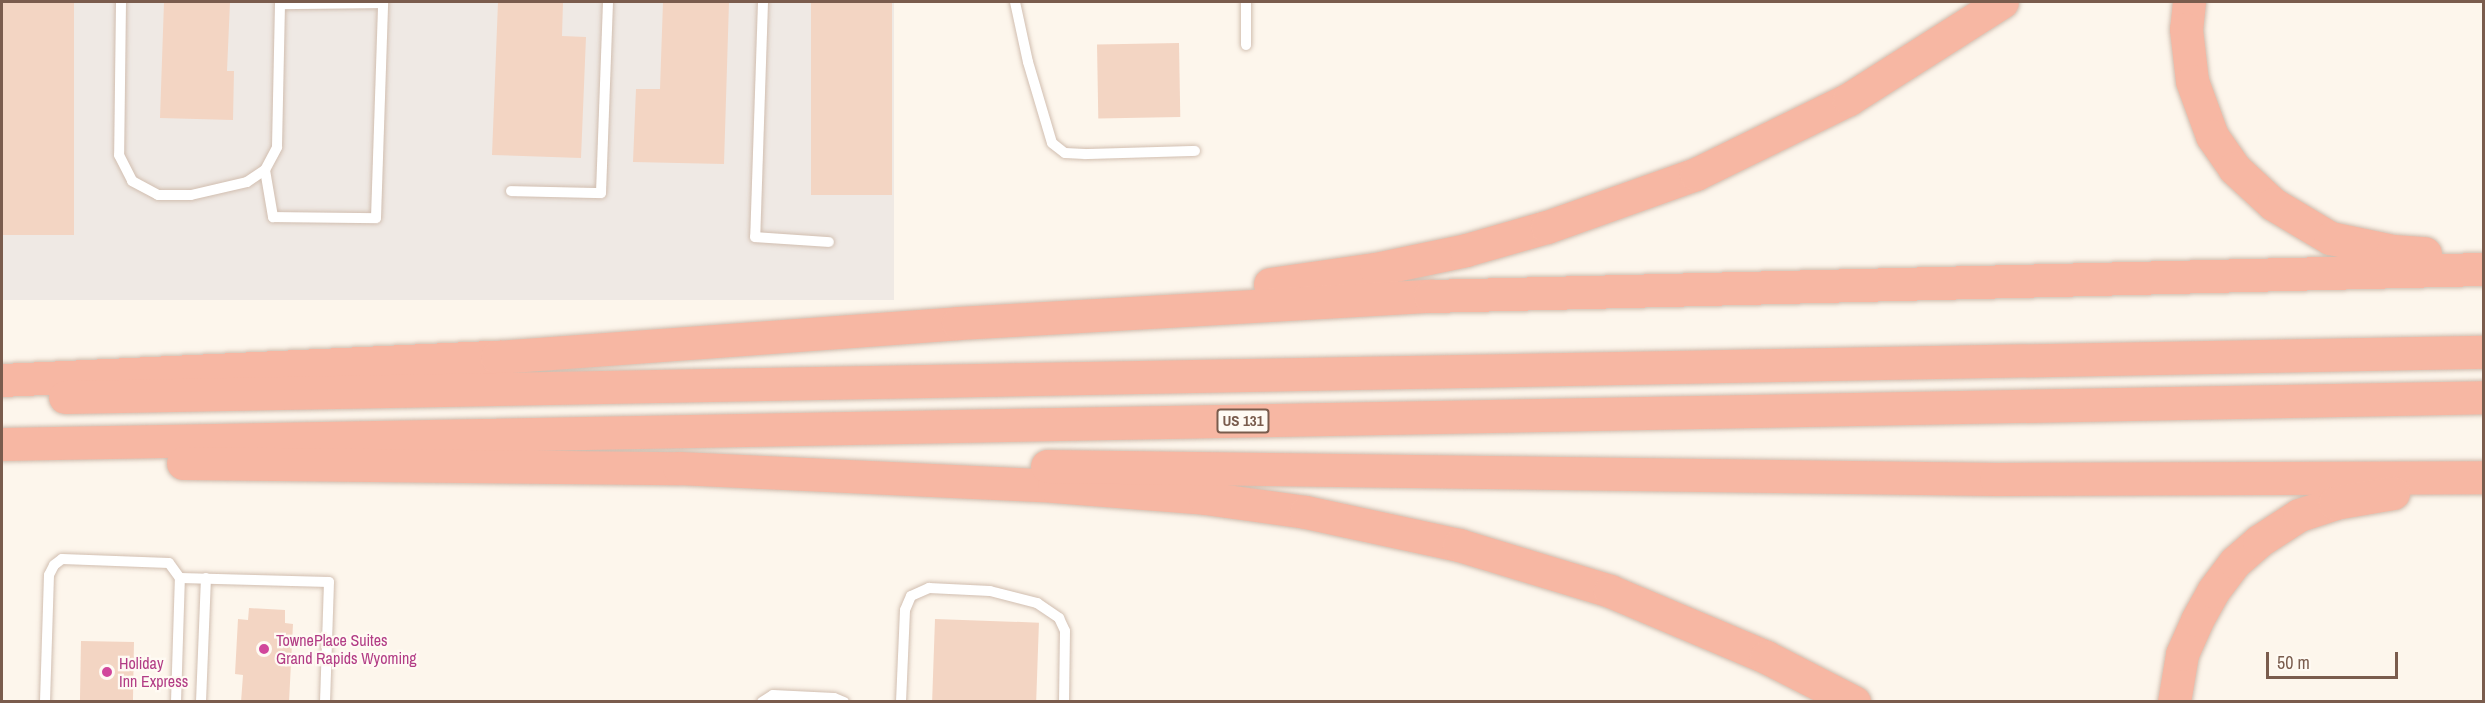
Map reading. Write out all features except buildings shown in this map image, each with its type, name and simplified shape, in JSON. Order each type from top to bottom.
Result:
[{"type":"highway","points":[[958,323],[1376,269],[1466,250],[1547,227],[1696,174],[1789,131],[1849,99],[2002,2]]},
{"type":"highway","points":[[2189,2],[2188,54],[2192,81],[2200,109],[2212,136],[2234,168],[2253,187],[2297,220],[2330,238],[2393,251],[2484,257]]},
{"type":"highway","points":[[2,380],[497,357],[958,323],[1430,296],[2484,269]]},
{"type":"highway","points":[[2,398],[2484,352]]},
{"type":"highway","name":"US 131","points":[[2,444],[2484,397]]},
{"type":"highway","points":[[2,464],[286,463],[679,468],[1092,466],[1996,479],[2484,477]]},
{"type":"highway","points":[[679,468],[1054,486],[1205,498],[1317,514],[1459,545],[1610,591],[1766,657],[1854,702]]},
{"type":"highway","points":[[2174,702],[2182,654],[2197,620],[2213,591],[2235,562],[2259,541],[2299,515],[2335,503],[2393,493],[2484,485]]},
{"type":"lane","points":[[121,2],[118,155],[132,181],[158,195],[191,195],[247,182],[265,170],[276,147],[280,3],[383,3],[376,218],[273,218],[265,170]]},
{"type":"lane","points":[[511,191],[601,193],[608,2]]},
{"type":"lane","points":[[763,2],[755,237],[828,242]]},
{"type":"lane","points":[[1016,2],[1028,62],[1052,143],[1065,153],[1195,151]]},
{"type":"lane","points":[[1245,2],[1246,45]]},
{"type":"lane","points":[[45,702],[49,575],[57,561],[62,559],[169,563],[180,578],[176,702]]},
{"type":"lane","points":[[180,578],[329,582],[325,702]]},
{"type":"lane","points":[[201,702],[206,578]]},
{"type":"lane","points":[[901,702],[905,610],[911,596],[929,588],[990,591],[1037,603],[1059,618],[1065,631],[1064,702]]},
{"type":"lane","points":[[762,702],[773,695],[834,698],[844,702]]},
{"type":"shaded area","points":[[2,2],[894,2],[894,300],[2,300]]},
{"type":"place","name":"TownePlace Suites Grand Rapids Wyoming","points":[[264,649]]},
{"type":"place","name":"Holiday Inn Express","points":[[107,672]]}]
